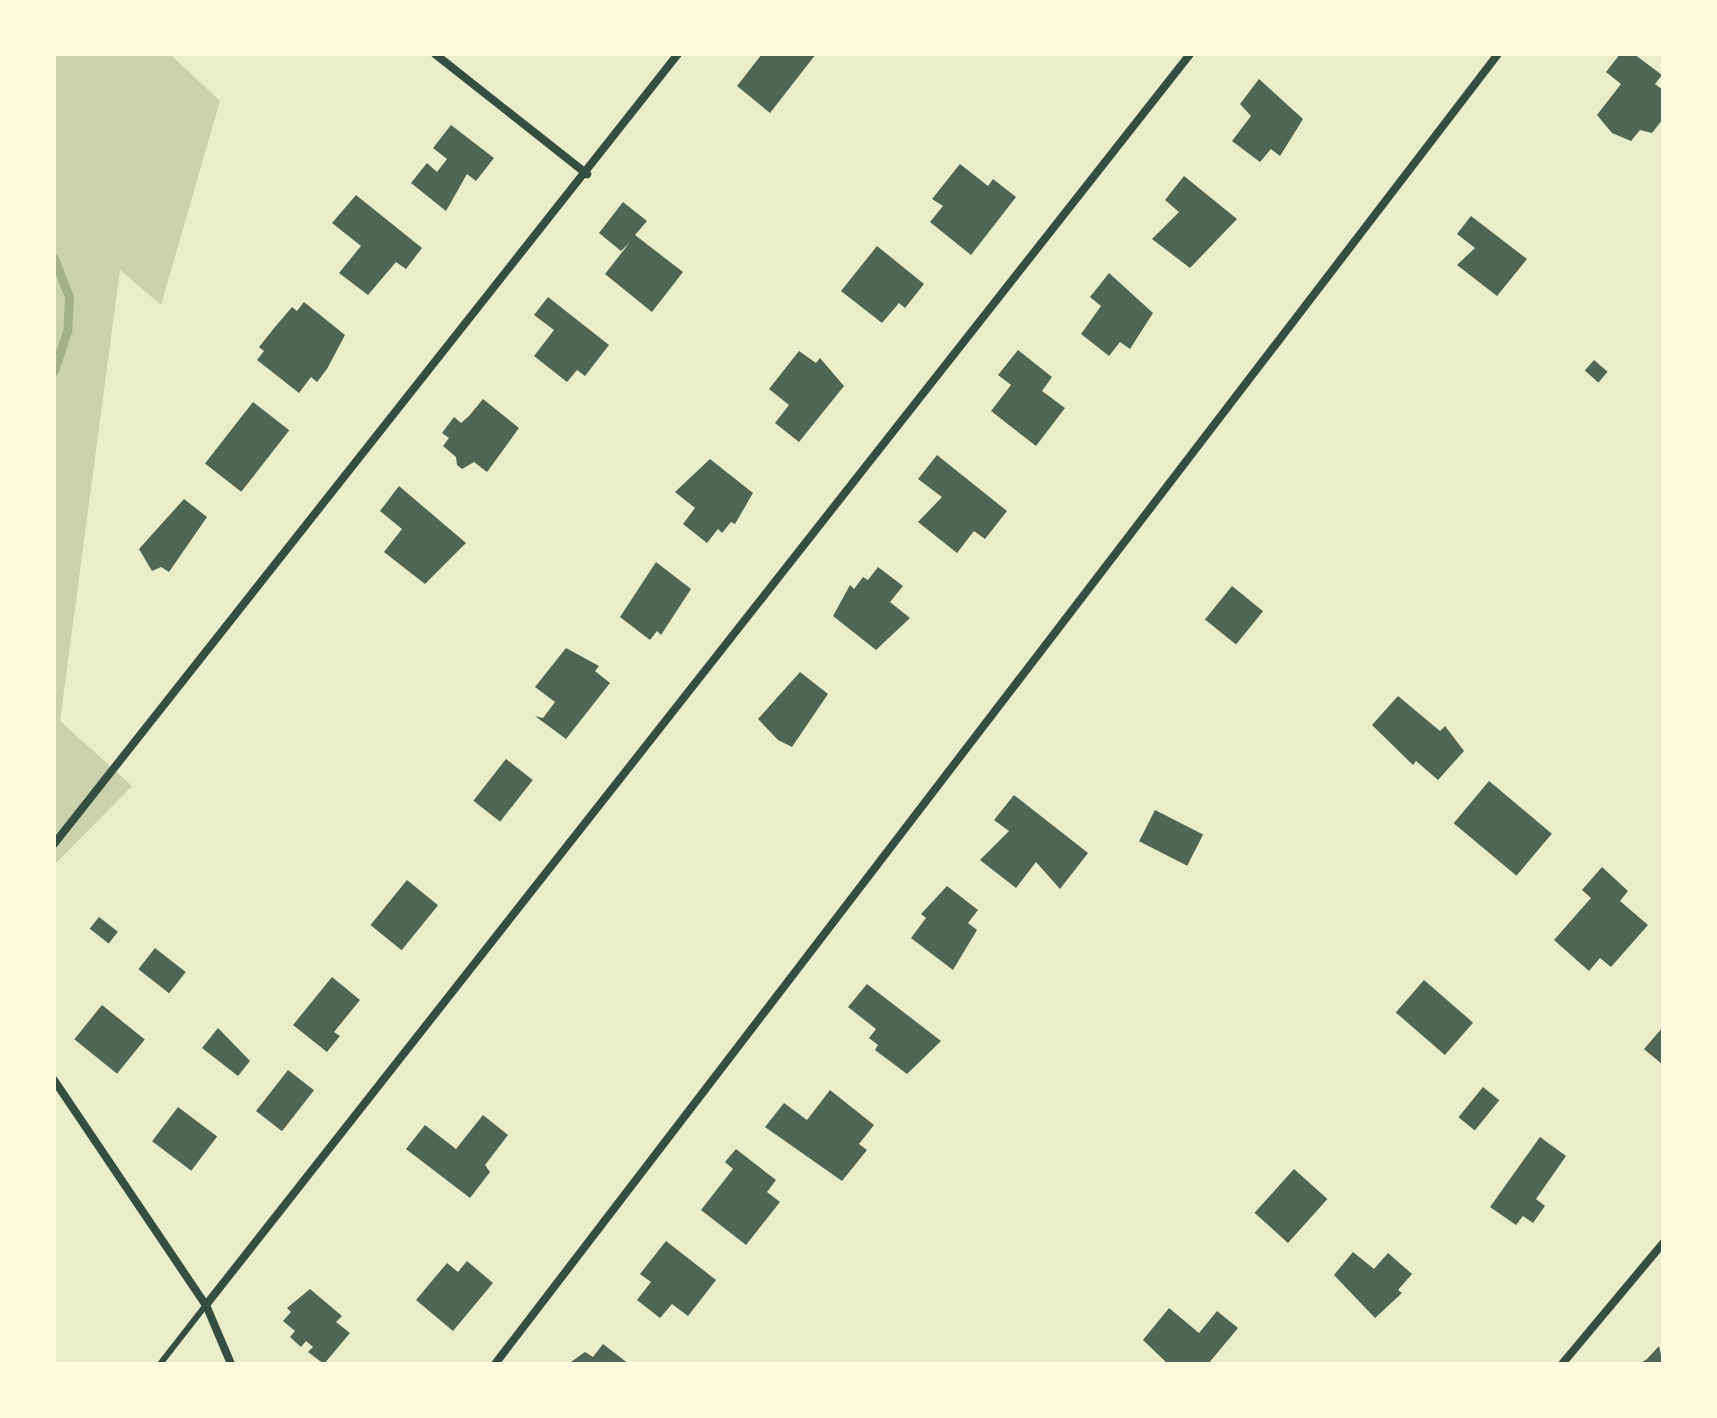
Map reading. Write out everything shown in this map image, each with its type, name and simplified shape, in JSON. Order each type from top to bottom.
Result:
[{"type":"street","points":[[435,54],[587,174]]},
{"type":"street","points":[[54,844],[587,174],[678,54]]},
{"type":"street","points":[[206,1305],[1190,54]]},
{"type":"street","points":[[495,1364],[1498,54]]},
{"type":"street","points":[[54,1080],[206,1305],[231,1364]]},
{"type":"street","points":[[1562,1364],[1663,1243]]},
{"type":"lane","points":[[160,1364],[206,1305]]},
{"type":"green space","points":[[54,54],[170,54],[220,101],[161,305],[120,270],[60,721],[132,786],[54,865]]},
{"type":"building","points":[[762,54],[816,54],[770,113],[737,86]]},
{"type":"building","points":[[1620,54],[1634,54],[1662,75],[1655,84],[1663,90],[1663,119],[1652,133],[1640,130],[1631,141],[1612,133],[1597,115],[1621,84],[1606,72]]},
{"type":"building","points":[[1259,79],[1303,119],[1280,156],[1271,149],[1260,162],[1232,141],[1251,116],[1240,104]]},
{"type":"building","points":[[451,125],[494,158],[476,181],[467,174],[446,211],[411,183],[427,163],[437,172],[447,159],[433,148]]},
{"type":"building","points":[[960,164],[988,186],[993,179],[1016,197],[971,255],[930,222],[943,206],[932,199]]},
{"type":"building","points":[[1184,176],[1237,219],[1190,268],[1152,239],[1179,212],[1165,200]]},
{"type":"building","points":[[356,195],[422,248],[406,269],[396,262],[368,295],[339,273],[361,246],[332,223]]},
{"type":"building","points":[[623,202],[647,221],[635,235],[683,272],[652,312],[605,274],[630,242],[621,251],[599,233]]},
{"type":"building","points":[[1471,216],[1527,259],[1497,296],[1457,265],[1475,248],[1457,234]]},
{"type":"building","points":[[877,246],[924,284],[905,308],[899,303],[882,323],[841,291]]},
{"type":"building","points":[[1109,273],[1153,313],[1130,349],[1120,342],[1109,356],[1081,334],[1101,306],[1090,297]]},
{"type":"building","points":[[548,297],[609,345],[585,376],[577,370],[567,382],[534,356],[554,330],[534,315]]},
{"type":"building","points":[[304,302],[345,335],[317,382],[311,377],[299,393],[257,360],[264,351],[259,347],[275,327],[292,307],[297,311]]},
{"type":"building","points":[[1018,350],[1052,377],[1042,391],[1065,408],[1036,446],[991,411],[1011,385],[998,375]]},
{"type":"building","points":[[799,351],[816,363],[820,358],[844,386],[799,442],[775,423],[789,405],[769,389]]},
{"type":"building","points":[[1594,360],[1608,372],[1598,382],[1585,371]]},
{"type":"building","points":[[483,399],[519,428],[487,472],[474,462],[462,469],[457,465],[456,457],[443,446],[449,438],[442,433],[454,417],[461,423]]},
{"type":"building","points":[[253,402],[289,430],[241,492],[205,463]]},
{"type":"building","points":[[937,455],[1007,511],[985,539],[974,531],[957,553],[918,522],[942,497],[918,479]]},
{"type":"building","points":[[710,459],[753,493],[735,524],[731,522],[722,533],[718,529],[707,543],[683,524],[695,508],[675,492]]},
{"type":"building","points":[[399,486],[466,543],[425,584],[384,552],[402,529],[380,511]]},
{"type":"building","points":[[184,499],[207,517],[169,572],[161,567],[152,571],[139,549]]},
{"type":"building","points":[[656,562],[691,589],[661,635],[657,631],[650,640],[620,617]]},
{"type":"building","points":[[878,567],[903,586],[890,602],[910,618],[876,650],[833,616],[850,585],[854,589],[863,577],[868,580]]},
{"type":"building","points":[[1232,586],[1263,611],[1236,645],[1205,619]]},
{"type":"building","points":[[566,648],[599,666],[595,671],[610,683],[566,739],[535,716],[543,718],[555,702],[535,687]]},
{"type":"building","points":[[800,672],[828,694],[792,747],[778,740],[758,719]]},
{"type":"building","points":[[1398,696],[1440,731],[1445,726],[1464,751],[1438,780],[1416,761],[1413,765],[1372,725]]},
{"type":"building","points":[[506,759],[533,780],[500,822],[473,801]]},
{"type":"building","points":[[1489,781],[1552,834],[1516,876],[1454,823]]},
{"type":"building","points":[[1014,795],[1088,853],[1060,889],[1036,862],[1016,888],[980,860],[1009,831],[994,820]]},
{"type":"building","points":[[1155,810],[1203,835],[1187,866],[1139,841]]},
{"type":"building","points":[[1602,867],[1628,891],[1620,901],[1648,925],[1611,967],[1600,958],[1589,971],[1554,940],[1591,898],[1582,890]]},
{"type":"building","points":[[407,880],[438,905],[402,950],[370,925]]},
{"type":"building","points":[[947,886],[978,910],[968,923],[977,930],[953,970],[911,938],[926,918],[921,914]]},
{"type":"building","points":[[99,917],[118,932],[109,944],[90,929]]},
{"type":"building","points":[[155,948],[186,972],[169,993],[138,969]]},
{"type":"building","points":[[332,977],[360,1000],[334,1032],[340,1036],[327,1052],[293,1025]]},
{"type":"building","points":[[1424,980],[1473,1023],[1445,1055],[1396,1012]]},
{"type":"building","points":[[867,984],[941,1041],[907,1074],[875,1050],[878,1045],[869,1038],[876,1029],[848,1007]]},
{"type":"building","points":[[102,1005],[145,1040],[117,1074],[74,1039]]},
{"type":"building","points":[[1663,1027],[1663,1065],[1644,1049]]},
{"type":"building","points":[[218,1028],[250,1061],[238,1076],[202,1048]]},
{"type":"building","points":[[288,1070],[314,1090],[282,1131],[256,1111]]},
{"type":"building","points":[[1483,1087],[1499,1100],[1475,1131],[1458,1117]]},
{"type":"building","points":[[830,1090],[874,1125],[859,1144],[867,1150],[842,1181],[765,1127],[784,1103],[807,1120]]},
{"type":"building","points":[[178,1107],[217,1136],[191,1171],[152,1141]]},
{"type":"building","points":[[483,1115],[508,1135],[485,1165],[490,1172],[470,1198],[406,1149],[425,1125],[456,1149]]},
{"type":"building","points":[[1540,1137],[1566,1156],[1536,1199],[1545,1206],[1533,1223],[1523,1216],[1516,1225],[1490,1207]]},
{"type":"building","points":[[736,1149],[776,1180],[767,1192],[780,1202],[746,1245],[701,1210],[733,1169],[725,1162]]},
{"type":"building","points":[[1294,1169],[1327,1199],[1288,1243],[1255,1213]]},
{"type":"building","points":[[666,1241],[716,1280],[688,1316],[672,1304],[660,1318],[637,1300],[651,1282],[640,1274]]},
{"type":"building","points":[[1353,1252],[1374,1269],[1388,1253],[1412,1274],[1398,1290],[1402,1293],[1375,1318],[1334,1275]]},
{"type":"building","points":[[467,1261],[493,1283],[453,1331],[416,1300],[447,1263],[458,1272]]},
{"type":"building","points":[[310,1289],[342,1316],[336,1322],[350,1333],[324,1364],[308,1352],[313,1347],[306,1341],[301,1347],[290,1337],[295,1331],[283,1321],[291,1312],[287,1308]]},
{"type":"building","points":[[1169,1308],[1199,1333],[1217,1311],[1238,1328],[1208,1364],[1168,1364],[1143,1340]]},
{"type":"building","points":[[603,1344],[629,1364],[568,1364],[585,1352],[593,1357]]},
{"type":"building","points":[[1659,1346],[1663,1364],[1639,1364],[1647,1359]]},
{"type":"waterway","points":[[54,258],[69,297],[67,331],[54,371]]}]
